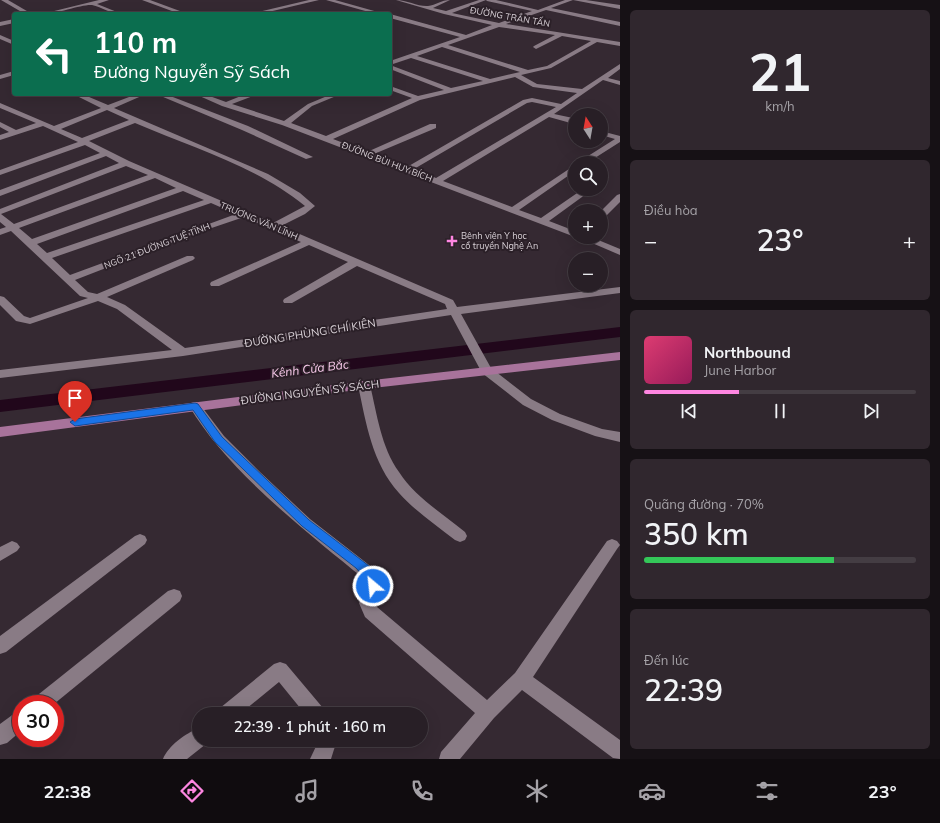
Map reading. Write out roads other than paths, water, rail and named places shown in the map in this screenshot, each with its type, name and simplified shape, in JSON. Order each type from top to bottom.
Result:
[{"type":"main road","name":"ĐƯỜNG NGUYỄN SỸ SÁCH","points":[[0,432],[364,385],[484,367],[620,356]]},
{"type":"street","points":[[4,0],[26,12]]},
{"type":"street","points":[[83,0],[114,12]]},
{"type":"street","points":[[54,12],[106,0]]},
{"type":"street","points":[[147,1],[156,0]]},
{"type":"street","points":[[262,12],[316,0]]},
{"type":"street","points":[[329,0],[374,12]]},
{"type":"street","name":"ĐƯỜNG TRẦN TẤN","points":[[399,0],[446,13],[497,24],[595,41],[619,43]]},
{"type":"street","points":[[408,3],[417,0]]},
{"type":"street","points":[[428,8],[447,0]]},
{"type":"street","points":[[446,13],[484,0]]},
{"type":"street","points":[[489,0],[538,11]]},
{"type":"street","points":[[392,62],[497,24],[570,0]]},
{"type":"street","points":[[576,0],[617,7]]},
{"type":"street","points":[[10,3],[20,1]]},
{"type":"street","points":[[147,1],[180,12]]},
{"type":"street","points":[[608,11],[617,7],[620,2]]},
{"type":"street","points":[[546,9],[620,24]]},
{"type":"street","points":[[168,12],[175,10]]},
{"type":"street","points":[[587,24],[602,15]]},
{"type":"street","points":[[392,17],[464,36]]},
{"type":"street","points":[[0,24],[12,21]]},
{"type":"street","points":[[536,47],[560,35]]},
{"type":"street","points":[[2,38],[12,36]]},
{"type":"street","points":[[2,38],[12,42]]},
{"type":"street","points":[[326,139],[418,98],[552,66],[595,41]]},
{"type":"street","points":[[442,45],[527,72]]},
{"type":"street","points":[[411,56],[488,81]]},
{"type":"street","points":[[437,181],[562,106],[602,78],[617,71],[620,66]]},
{"type":"street","points":[[392,68],[450,90]]},
{"type":"street","points":[[1,76],[12,73]]},
{"type":"street","points":[[516,75],[535,86],[582,91]]},
{"type":"street","points":[[602,78],[620,83]]},
{"type":"street","points":[[392,89],[418,98]]},
{"type":"street","points":[[81,96],[244,165],[276,182],[311,206],[273,227]]},
{"type":"street","points":[[53,129],[137,96]]},
{"type":"street","points":[[164,96],[245,128],[309,157]]},
{"type":"street","name":"ĐƯỜNG BÙI HUY BÍCH","points":[[203,96],[285,123],[366,155],[514,209],[568,231]]},
{"type":"street","points":[[224,104],[248,96]]},
{"type":"street","points":[[285,123],[294,119],[310,105],[333,96]]},
{"type":"street","points":[[407,170],[525,101],[532,100],[562,106]]},
{"type":"street","name":"TRƯƠNG VĂN LĨNH","points":[[1,106],[83,141],[126,163],[183,188],[449,302],[484,367]]},
{"type":"street","points":[[548,114],[568,119]]},
{"type":"street","points":[[0,173],[136,120]]},
{"type":"street","points":[[0,124],[16,133]]},
{"type":"street","points":[[0,138],[42,124]]},
{"type":"street","points":[[366,155],[434,126]]},
{"type":"street","points":[[608,135],[620,139]]},
{"type":"street","points":[[592,156],[620,139]]},
{"type":"street","points":[[0,193],[106,153]]},
{"type":"street","points":[[0,212],[126,163]]},
{"type":"street","points":[[514,209],[568,172]]},
{"type":"street","points":[[0,232],[156,175]]},
{"type":"street","points":[[31,242],[183,188]]},
{"type":"street","points":[[543,221],[578,196]]},
{"type":"street","points":[[608,209],[620,198]]},
{"type":"street","points":[[46,257],[211,200]]},
{"type":"street","name":"NGÕ 21 ĐƯỜNG TUỆ TĨNH","points":[[70,278],[188,233],[244,214]]},
{"type":"street","points":[[0,217],[31,242],[70,278],[84,294],[121,307],[182,352]]},
{"type":"street","points":[[215,284],[308,242]]},
{"type":"street","points":[[600,244],[620,252]]},
{"type":"street","points":[[0,299],[20,319],[30,321],[99,298],[190,258]]},
{"type":"street","points":[[288,301],[356,262]]},
{"type":"street","name":"ĐƯỜNG PHÙNG CHÍ KIÊN","points":[[0,374],[182,352],[455,311],[620,290]]},
{"type":"street","points":[[484,367],[527,402],[556,416],[600,432],[620,437]]},
{"type":"street","points":[[364,385],[382,456],[396,480],[415,500],[460,536]]},
{"type":"street","points":[[195,406],[219,439],[256,477],[306,523],[368,573],[373,580],[373,586],[367,603],[371,612],[488,712]]},
{"type":"street","points":[[0,646],[140,540]]},
{"type":"street","points":[[448,759],[488,712],[521,679],[612,545]]},
{"type":"street","points":[[51,695],[174,596]]},
{"type":"street","points":[[235,707],[280,670],[312,707]]},
{"type":"street","points":[[521,679],[620,751]]},
{"type":"street","points":[[0,736],[12,726]]},
{"type":"street","points":[[172,759],[192,742]]},
{"type":"street","points":[[319,759],[324,753],[326,747]]},
{"type":"waterway","name":"Kênh Cửa Bắc","points":[[0,406],[620,332]]},
{"type":"place","name":"Bệnh viện Y học cổ truyền Nghệ An","points":[[452,241]]}]
